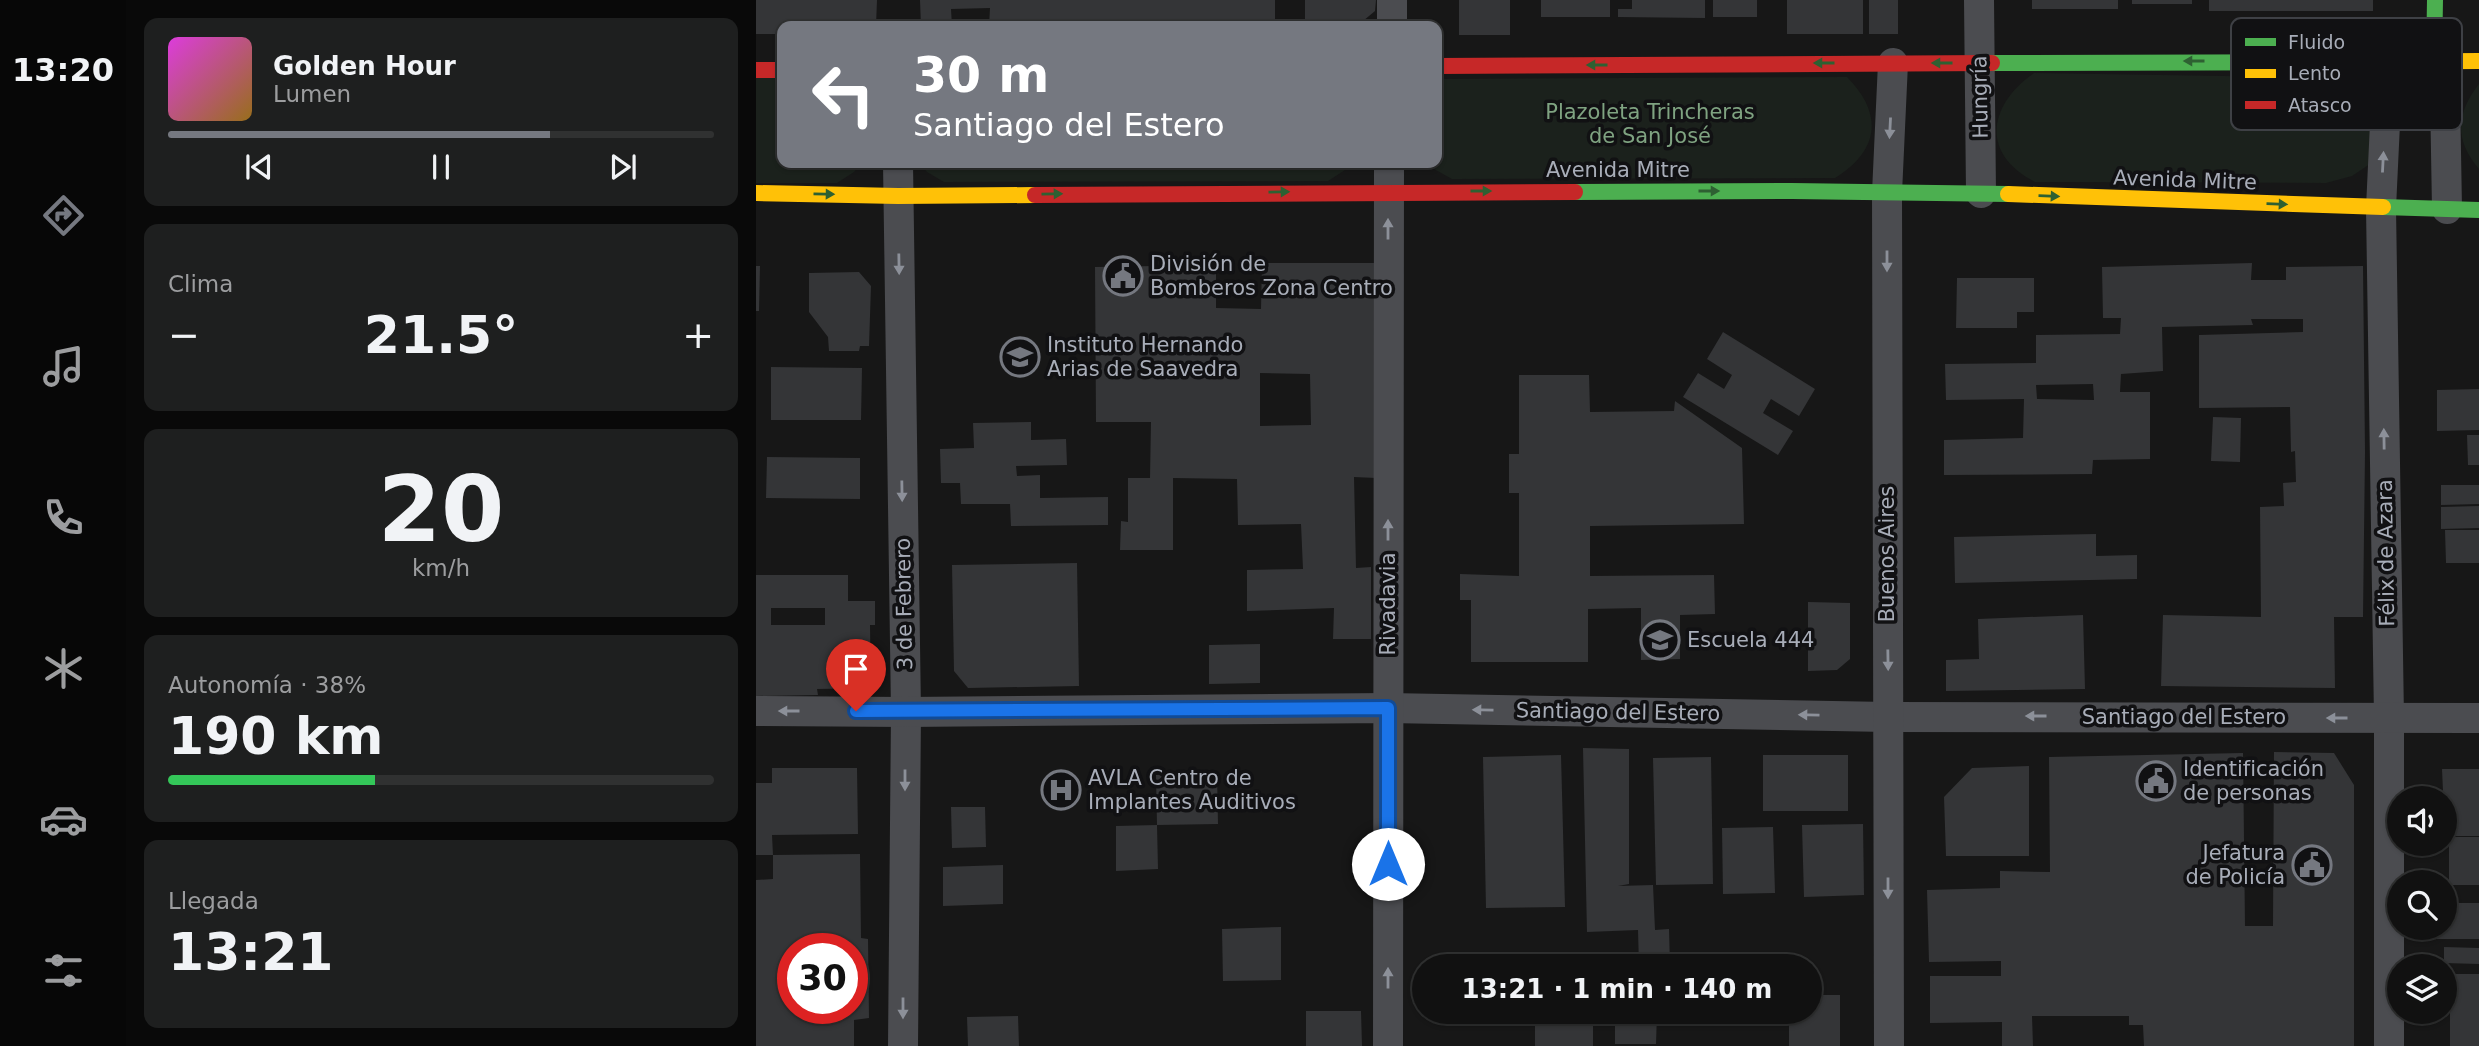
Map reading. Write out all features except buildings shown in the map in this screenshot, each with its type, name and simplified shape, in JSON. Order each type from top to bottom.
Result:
[{"type":"main road","points":[[2435,0],[2435,18]]},
{"type":"main road","points":[[1442,66],[2231,61]]},
{"type":"main road","points":[[756,70],[777,70]]},
{"type":"main road","name":"Avenida Mitre","points":[[756,193],[898,196],[1389,177],[2479,210]]},
{"type":"street","points":[[1392,0],[1392,21]]},
{"type":"street","name":"Hungría","points":[[1979,0],[1981,193]]},
{"type":"street","name":"Buenos Aires","points":[[1888,1046],[1887,193],[1893,63]]},
{"type":"street","name":"Félix de Azara","points":[[2385,130],[2381,208],[2389,718],[2389,1046]]},
{"type":"street","points":[[2446,130],[2447,209]]},
{"type":"street","name":"3 de Febrero","points":[[898,168],[906,712],[903,1046]]},
{"type":"street","name":"Rivadavia","points":[[1388,1046],[1389,177]]},
{"type":"street","name":"Santiago del Estero","points":[[756,711],[1388,708],[1888,717],[2479,718]]},
{"type":"green space","points":[[2034,73],[2231,76],[2231,130],[2373,130],[2373,162],[2352,176],[2326,183],[2035,182],[2017,171],[2005,158],[1998,144],[2000,114],[2019,86]]},
{"type":"green space","points":[[756,74],[777,74],[777,168],[858,168],[837,183],[756,183]]},
{"type":"green space","name":"Plazoleta Trincheras de San José","points":[[1847,77],[1867,105],[1871,131],[1861,156],[1835,178],[1452,179],[1433,168],[1442,168],[1442,79]]},
{"type":"green space","points":[[2479,84],[2479,169],[2465,148],[2462,137],[2462,116]]},
{"type":"green space","points":[[923,168],[1347,168],[1328,181],[944,182]]},
{"type":"traffic: fast","points":[[2435,0],[2435,18]]},
{"type":"traffic: fast","points":[[1992,63],[2231,62]]},
{"type":"traffic: fast","points":[[1575,192],[2008,194]]},
{"type":"traffic: fast","points":[[2383,207],[2479,210]]},
{"type":"traffic: slow","points":[[2462,61],[2479,61]]},
{"type":"traffic: slow","points":[[756,193],[1035,195]]},
{"type":"traffic: slow","points":[[2008,194],[2383,207]]},
{"type":"traffic: jam","points":[[1442,66],[1992,63]]},
{"type":"traffic: jam","points":[[756,70],[777,70]]},
{"type":"traffic: jam","points":[[1035,195],[1575,192]]},
{"type":"place","name":"División de Bomberos Zona Centro","points":[[1123,276]]},
{"type":"place","name":"Instituto Hernando Arias de Saavedra","points":[[1020,357]]},
{"type":"place","name":"Escuela 444","points":[[1660,640]]},
{"type":"place","name":"Identificación de personas","points":[[2156,781]]},
{"type":"place","name":"AVLA Centro de Implantes Auditivos","points":[[1061,790]]},
{"type":"place","name":"Jefatura de Policía","points":[[2312,865]]},
{"type":"route","points":[[856,711],[1388,708],[1388,864]]}]
